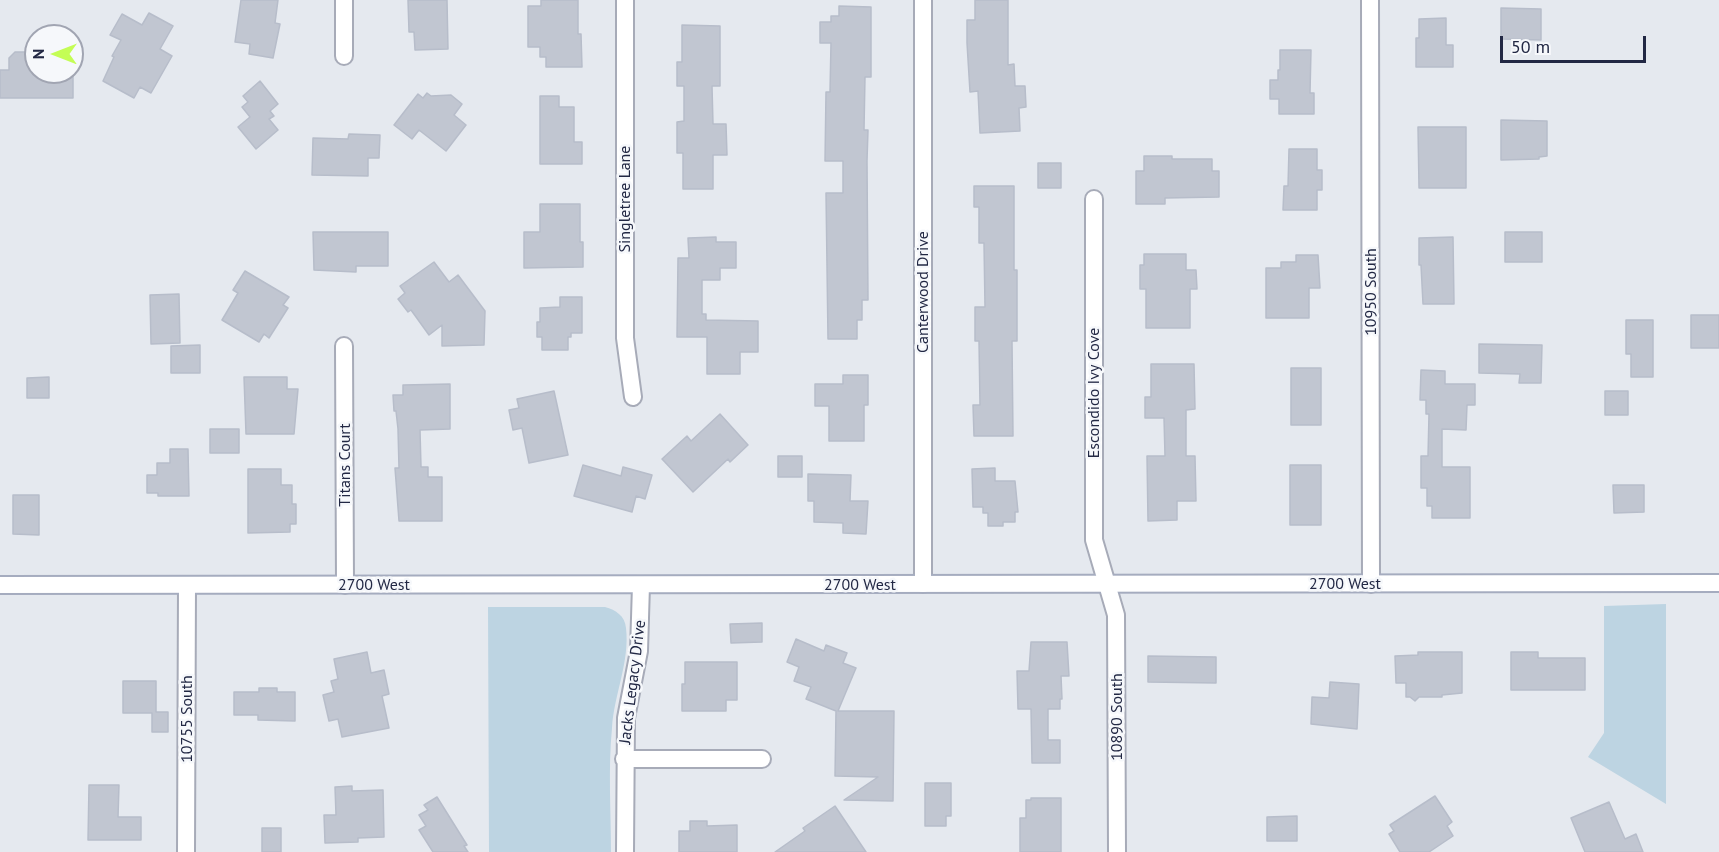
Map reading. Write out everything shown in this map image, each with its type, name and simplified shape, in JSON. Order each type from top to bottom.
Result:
[{"type":"street","points":[[344,0],[344,56]]},
{"type":"street","name":"Singletree Lane","points":[[625,0],[625,338],[633,397]]},
{"type":"street","name":"Canterwood Drive","points":[[923,0],[923,585]]},
{"type":"street","name":"10950 South","points":[[1370,0],[1371,584]]},
{"type":"street","name":"Escondido Ivy Cove","points":[[1094,199],[1094,540],[1106,584]]},
{"type":"street","name":"Titans Court","points":[[344,346],[345,585]]},
{"type":"street","name":"10890 South","points":[[1106,584],[1116,615],[1117,852]]},
{"type":"street","name":"2700 West","points":[[0,585],[1719,584]]},
{"type":"street","name":"10755 South","points":[[186,852],[187,585]]},
{"type":"street","name":"Jacks Legacy Drive","points":[[625,852],[624,759],[627,712],[640,643],[641,585]]},
{"type":"street","points":[[624,759],[762,759]]},
{"type":"shaded area","points":[[1666,604],[1666,804],[1588,757],[1604,733],[1604,606]]},
{"type":"shaded area","points":[[488,607],[605,607],[616,612],[624,620],[626,653],[613,716],[611,743],[611,852],[489,852]]},
{"type":"building","points":[[241,0],[278,0],[275,23],[280,24],[273,58],[249,54],[250,44],[235,42]]},
{"type":"building","points":[[408,0],[447,0],[448,49],[415,50],[414,32],[409,32]]},
{"type":"building","points":[[541,0],[578,0],[578,34],[581,34],[582,67],[546,67],[546,57],[540,57],[540,47],[528,47],[528,6],[541,6]]},
{"type":"building","points":[[975,0],[1008,0],[1008,65],[1014,64],[1015,86],[1025,86],[1026,107],[1019,108],[1020,131],[980,133],[978,91],[970,92],[967,43],[967,20],[975,20]]},
{"type":"building","points":[[839,6],[871,7],[871,77],[865,77],[864,130],[868,130],[868,300],[862,300],[862,320],[857,320],[857,339],[828,339],[826,193],[843,193],[843,161],[825,161],[826,92],[830,92],[831,43],[820,43],[820,22],[831,22],[831,16],[839,16]]},
{"type":"building","points":[[1501,8],[1541,9],[1541,40],[1501,39]]},
{"type":"building","points":[[149,13],[173,26],[160,49],[172,56],[151,93],[140,87],[134,98],[103,81],[114,57],[112,56],[121,40],[110,35],[122,14],[142,25]]},
{"type":"building","points":[[1446,18],[1446,45],[1453,45],[1453,67],[1416,67],[1416,38],[1419,38],[1419,19]]},
{"type":"building","points":[[682,25],[720,26],[720,86],[712,86],[713,124],[726,124],[727,155],[713,155],[713,189],[683,189],[683,153],[677,153],[677,122],[684,121],[684,86],[677,86],[677,62],[682,62]]},
{"type":"building","points":[[1280,50],[1311,50],[1310,93],[1314,93],[1314,114],[1279,114],[1279,99],[1270,99],[1270,80],[1278,80]]},
{"type":"building","points":[[15,52],[24,52],[24,84],[73,84],[73,98],[0,98],[0,70],[9,70],[9,58]]},
{"type":"building","points":[[260,81],[278,104],[270,111],[274,116],[269,119],[278,130],[256,149],[238,127],[250,117],[242,107],[248,102],[243,96]]},
{"type":"building","points":[[427,93],[431,96],[451,95],[462,104],[454,115],[466,125],[446,151],[419,130],[412,139],[394,125],[418,94],[423,98]]},
{"type":"building","points":[[540,96],[559,96],[559,107],[574,107],[574,142],[582,142],[582,164],[540,164]]},
{"type":"building","points":[[1501,120],[1547,121],[1547,156],[1539,157],[1539,159],[1501,160]]},
{"type":"building","points":[[1418,127],[1466,127],[1466,188],[1419,188]]},
{"type":"building","points":[[349,134],[380,135],[379,158],[368,158],[368,176],[312,175],[313,138],[348,139]]},
{"type":"building","points":[[1289,149],[1317,149],[1317,170],[1322,170],[1322,190],[1317,190],[1317,210],[1283,210],[1284,186],[1288,186]]},
{"type":"building","points":[[1144,156],[1212,159],[1212,171],[1219,171],[1219,197],[1165,198],[1165,204],[1136,204],[1136,171],[1144,171]]},
{"type":"building","points":[[1038,163],[1061,163],[1061,188],[1038,188]]},
{"type":"building","points":[[974,186],[1014,186],[1017,341],[1012,341],[1013,436],[974,436],[973,405],[980,405],[979,341],[975,341],[975,307],[985,307],[984,243],[979,243],[979,207],[974,207]]},
{"type":"building","points":[[540,204],[580,204],[580,242],[583,242],[583,267],[524,268],[524,232],[540,232]]},
{"type":"building","points":[[313,232],[388,232],[388,266],[356,266],[356,272],[314,270]]},
{"type":"building","points":[[1505,232],[1542,232],[1542,262],[1505,262]]},
{"type":"building","points":[[716,237],[716,242],[736,242],[736,268],[720,268],[720,280],[702,280],[702,314],[706,314],[706,320],[758,321],[758,352],[740,352],[740,374],[707,374],[707,337],[677,337],[678,258],[689,258],[688,238]]},
{"type":"building","points":[[1453,237],[1454,304],[1423,304],[1419,238]]},
{"type":"building","points":[[1144,254],[1186,254],[1186,270],[1196,270],[1197,289],[1190,289],[1190,328],[1146,328],[1146,289],[1140,289],[1140,265],[1144,265]]},
{"type":"building","points":[[1296,255],[1318,255],[1320,288],[1309,288],[1309,318],[1266,318],[1266,268],[1281,268],[1281,262],[1296,262]]},
{"type":"building","points":[[434,262],[449,282],[458,275],[485,311],[484,345],[442,346],[442,325],[429,335],[411,310],[408,312],[398,299],[405,293],[400,286]]},
{"type":"building","points":[[245,271],[289,297],[283,305],[288,308],[269,338],[264,334],[259,342],[222,320],[238,293],[233,290]]},
{"type":"building","points":[[179,294],[180,343],[151,344],[150,295]]},
{"type":"building","points":[[560,297],[582,297],[582,333],[571,333],[571,337],[568,337],[568,350],[542,350],[542,337],[537,337],[540,308],[560,307]]},
{"type":"building","points":[[1691,315],[1719,315],[1719,348],[1691,348]]},
{"type":"building","points":[[1626,320],[1653,320],[1653,377],[1631,377],[1631,354],[1626,354]]},
{"type":"building","points":[[1479,344],[1542,345],[1541,383],[1519,383],[1520,374],[1479,373]]},
{"type":"building","points":[[200,345],[200,373],[171,373],[171,346]]},
{"type":"building","points":[[1151,364],[1194,364],[1195,409],[1186,410],[1186,456],[1195,456],[1196,501],[1177,501],[1177,520],[1148,521],[1147,456],[1165,456],[1164,418],[1145,418],[1145,397],[1151,397]]},
{"type":"building","points":[[1291,368],[1321,368],[1321,425],[1291,425]]},
{"type":"building","points":[[1421,370],[1445,371],[1445,384],[1475,384],[1475,405],[1467,405],[1466,430],[1442,429],[1442,467],[1470,467],[1470,518],[1432,518],[1432,506],[1427,506],[1427,488],[1421,488],[1421,456],[1428,456],[1429,414],[1426,414],[1426,400],[1420,400]]},
{"type":"building","points":[[843,375],[868,375],[868,405],[864,405],[864,441],[829,441],[829,406],[815,406],[815,384],[843,384]]},
{"type":"building","points":[[49,377],[49,398],[27,398],[27,378]]},
{"type":"building","points":[[244,377],[287,377],[287,389],[298,389],[294,434],[246,434]]},
{"type":"building","points":[[450,384],[450,429],[420,430],[421,467],[428,467],[428,477],[442,477],[442,521],[399,521],[395,468],[399,468],[398,429],[393,395],[403,395],[403,385]]},
{"type":"building","points":[[554,391],[568,455],[529,463],[522,428],[513,430],[509,410],[519,408],[517,399]]},
{"type":"building","points":[[1605,391],[1628,391],[1628,415],[1605,415]]},
{"type":"building","points":[[720,414],[748,445],[730,462],[728,459],[693,492],[662,459],[687,436],[691,441]]},
{"type":"building","points":[[210,429],[239,429],[239,453],[210,453]]},
{"type":"building","points":[[170,449],[188,449],[189,496],[158,496],[158,493],[147,493],[147,475],[157,475],[157,463],[170,463]]},
{"type":"building","points":[[778,456],[802,456],[802,477],[778,477]]},
{"type":"building","points":[[583,465],[621,476],[623,467],[652,475],[645,499],[636,496],[632,512],[574,496]]},
{"type":"building","points":[[1290,465],[1321,465],[1321,525],[1290,525]]},
{"type":"building","points":[[995,468],[995,481],[1015,481],[1018,512],[1015,512],[1015,522],[1003,522],[1003,526],[988,526],[988,513],[983,513],[983,507],[973,507],[972,469]]},
{"type":"building","points":[[248,469],[281,469],[281,485],[292,485],[292,504],[296,504],[296,524],[290,524],[290,532],[248,533]]},
{"type":"building","points":[[808,474],[851,475],[850,501],[868,501],[866,534],[843,533],[843,523],[814,522],[814,501],[808,501]]},
{"type":"building","points":[[1613,485],[1644,485],[1644,512],[1614,513]]},
{"type":"building","points":[[13,495],[39,495],[39,535],[13,534]]},
{"type":"building","points":[[762,623],[762,642],[731,643],[730,624]]},
{"type":"building","points":[[796,639],[824,651],[826,645],[847,653],[843,663],[856,668],[838,711],[894,711],[893,801],[844,800],[878,777],[835,776],[836,711],[806,699],[811,687],[794,681],[799,667],[787,662]]},
{"type":"building","points":[[1031,642],[1067,642],[1069,676],[1061,676],[1060,709],[1048,709],[1048,740],[1060,740],[1060,763],[1032,763],[1031,709],[1018,709],[1017,671],[1029,671]]},
{"type":"building","points":[[367,652],[371,673],[384,670],[389,694],[382,696],[389,728],[342,737],[338,719],[329,721],[323,695],[334,692],[331,681],[338,679],[334,659]]},
{"type":"building","points":[[1418,652],[1462,652],[1462,693],[1442,695],[1442,697],[1419,697],[1415,701],[1406,697],[1406,683],[1396,683],[1395,656],[1418,655]]},
{"type":"building","points":[[1511,652],[1538,652],[1538,658],[1585,658],[1585,690],[1511,690]]},
{"type":"building","points":[[1148,656],[1216,657],[1216,683],[1148,682]]},
{"type":"building","points":[[685,662],[737,662],[737,700],[726,700],[726,711],[682,711]]},
{"type":"building","points":[[123,681],[156,681],[156,712],[168,712],[168,732],[152,732],[152,713],[123,713]]},
{"type":"building","points":[[1330,682],[1359,684],[1357,729],[1311,724],[1312,697],[1329,698]]},
{"type":"building","points":[[259,688],[277,688],[277,692],[295,692],[295,721],[258,720],[258,715],[234,715],[234,692],[259,692]]},
{"type":"building","points":[[925,783],[951,783],[951,816],[946,816],[946,826],[925,826]]},
{"type":"building","points":[[89,785],[119,785],[118,817],[141,817],[141,840],[88,840]]},
{"type":"building","points":[[352,786],[352,791],[383,790],[384,837],[358,838],[358,842],[325,843],[324,815],[336,815],[335,787]]},
{"type":"building","points":[[1435,796],[1452,822],[1447,826],[1453,836],[1429,852],[1400,852],[1389,834],[1394,831],[1390,825]]},
{"type":"building","points":[[437,797],[467,845],[464,846],[468,852],[433,852],[419,830],[426,826],[419,815],[428,810],[424,805]]},
{"type":"building","points":[[1031,798],[1061,798],[1061,852],[1020,852],[1020,818],[1026,818],[1026,800],[1031,800]]},
{"type":"building","points":[[1609,802],[1625,839],[1636,834],[1643,852],[1585,852],[1571,818]]},
{"type":"building","points":[[835,806],[866,852],[775,852],[805,831],[803,828]]},
{"type":"building","points":[[1297,816],[1297,841],[1267,841],[1267,817]]},
{"type":"building","points":[[690,821],[707,821],[707,826],[737,825],[737,852],[679,852],[679,831],[690,831]]},
{"type":"building","points":[[262,828],[281,828],[281,852],[262,852]]}]
